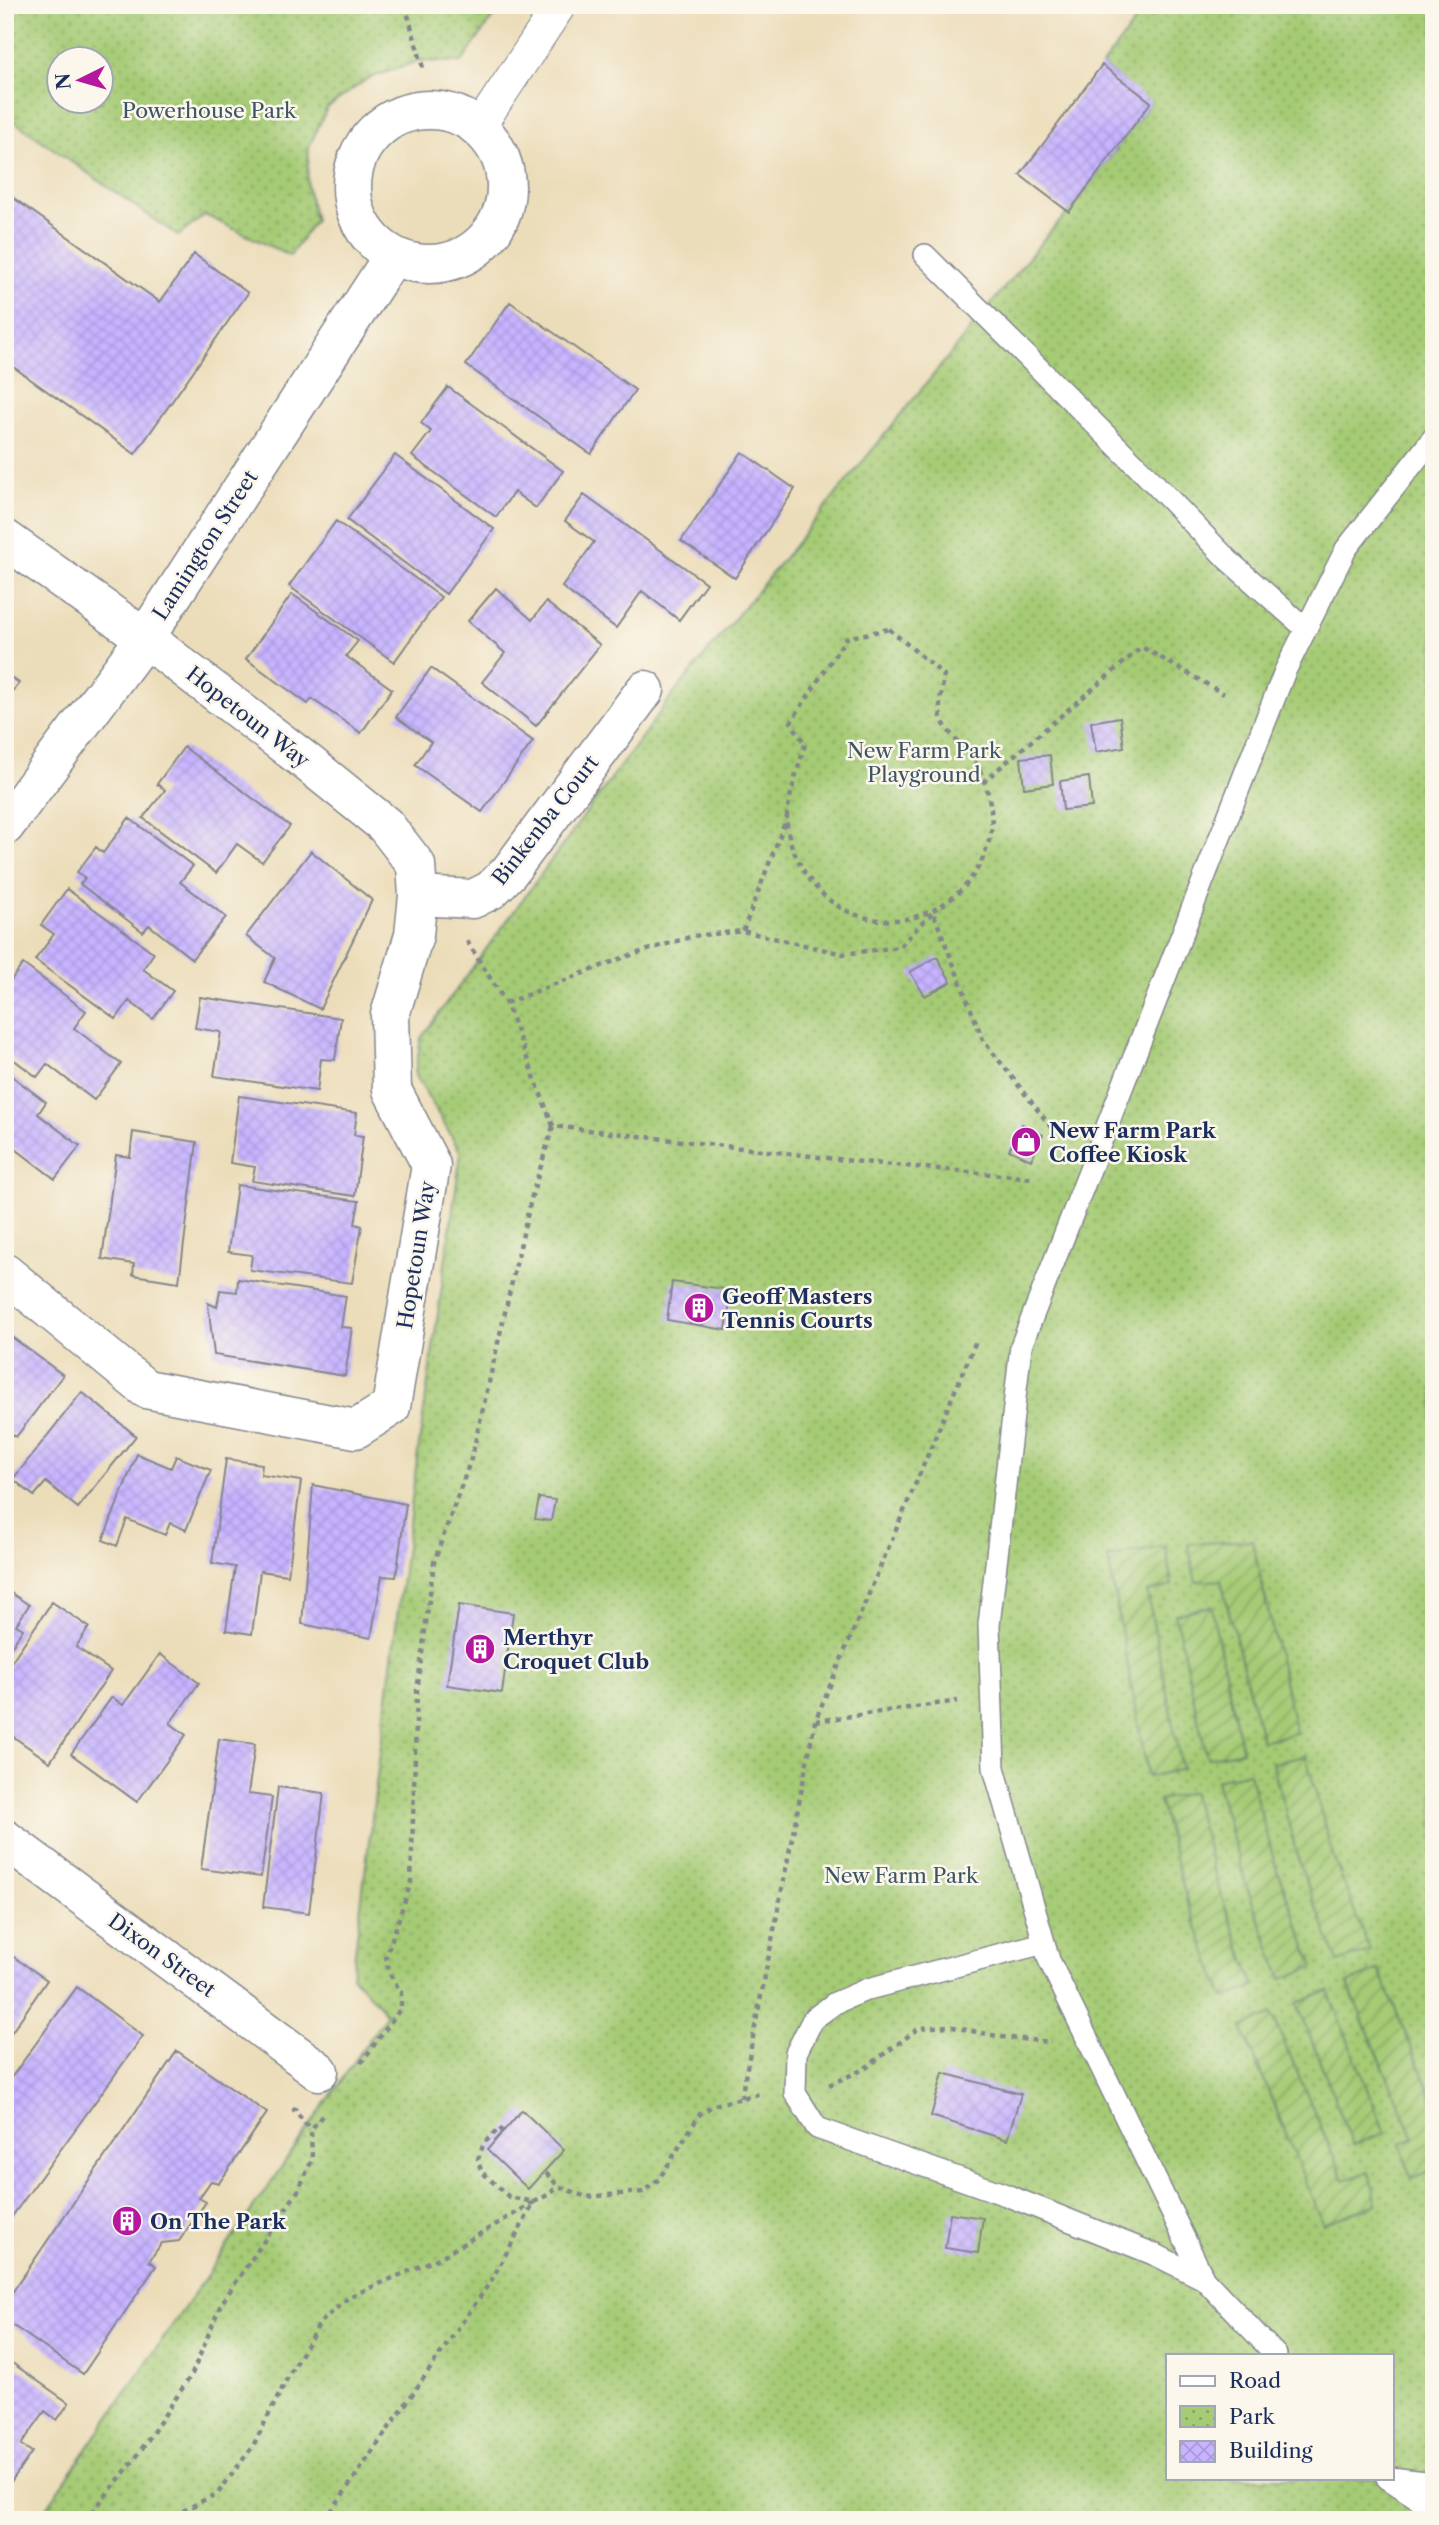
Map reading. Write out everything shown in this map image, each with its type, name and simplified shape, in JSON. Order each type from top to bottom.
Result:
[{"type":"street","points":[[479,127],[560,5]]},
{"type":"street","points":[[431,108],[457,113],[479,127],[496,148],[506,172],[507,196],[500,219],[486,240],[467,256],[443,264],[417,264],[393,256],[373,240],[358,219],[352,194],[354,167],[365,144],[382,125],[405,113],[431,108]]},
{"type":"street","name":"Lamington Street","points":[[5,826],[145,638],[393,256]]},
{"type":"street","name":"Hopetoun Way","points":[[5,539],[145,638],[308,763],[385,825],[416,865],[429,897],[414,935],[390,1015],[393,1090],[431,1165],[391,1407],[356,1429],[146,1389],[5,1273]]},
{"type":"street","name":"Binkenba Court","points":[[429,897],[474,899],[491,890],[509,872],[645,690]]},
{"type":"street","name":"Dixon Street","points":[[5,1839],[319,2071]]},
{"type":"lane","points":[[925,256],[1228,560],[1307,629]]},
{"type":"lane","points":[[1275,2354],[1204,2279],[1049,1961],[994,1768],[989,1625],[1021,1346],[1285,671],[1346,549],[1434,437]]},
{"type":"lane","points":[[1044,1943],[868,1989],[835,2003],[813,2019],[796,2053],[795,2093],[817,2127],[1006,2195],[1156,2255],[1204,2279]]},
{"type":"lane","points":[[1394,2479],[1434,2483]]},
{"type":"lane","points":[[1392,2480],[1434,2509]]},
{"type":"path","points":[[405,5],[423,68]]},
{"type":"path","points":[[506,1003],[625,957],[693,936],[743,931],[843,954],[898,947],[933,912],[961,892],[981,863],[991,830],[989,795],[976,764],[956,740],[940,713],[944,675],[889,629],[846,638],[791,722],[805,744],[787,816],[743,931]]},
{"type":"path","points":[[983,782],[1142,647],[1224,694]]},
{"type":"path","points":[[787,816],[792,849],[808,880],[833,904],[864,918],[899,921],[933,912]]},
{"type":"path","points":[[360,2064],[401,2008],[401,1992],[389,1973],[387,1957],[411,1882],[416,1691],[434,1562],[472,1456],[531,1199],[553,1126],[506,1003],[429,897]]},
{"type":"path","points":[[933,912],[983,1040],[1051,1127]]},
{"type":"path","points":[[553,1126],[862,1162],[1034,1178]]},
{"type":"path","points":[[741,2098],[815,1721],[976,1341]]},
{"type":"path","points":[[815,1721],[958,1701]]},
{"type":"path","points":[[546,2173],[558,2186],[586,2197],[643,2192],[659,2179],[700,2114],[714,2105],[795,2085],[825,2087],[864,2068],[919,2028],[948,2026],[1002,2037],[1091,2046]]},
{"type":"path","points":[[86,2520],[135,2459],[192,2374],[221,2304],[298,2191],[312,2160],[312,2130],[328,2108]]},
{"type":"path","points":[[503,2132],[500,2128],[484,2143],[478,2159],[481,2171],[509,2197],[534,2202]]},
{"type":"path","points":[[165,2520],[218,2493],[253,2446],[293,2367],[320,2322],[349,2297],[439,2258],[548,2195],[558,2186]]},
{"type":"path","points":[[325,2520],[491,2281],[534,2202]]},
{"type":"green space","name":"Powerhouse Park","points":[[5,5],[501,5],[462,62],[418,61],[367,79],[327,108],[309,147],[307,186],[315,220],[290,256],[205,215],[178,236],[5,115]]},
{"type":"green space","name":"New Farm Park","points":[[1148,5],[1434,5],[1434,2520],[38,2520],[387,2014],[352,1976],[417,1459],[461,1153],[415,1074],[421,1038],[671,697],[1048,234],[1069,212],[1150,103],[1102,65]]},
{"type":"green space","points":[[1252,1540],[1296,1733],[1262,1741],[1221,1580],[1196,1582],[1188,1544]]},
{"type":"green space","points":[[1166,1546],[1172,1586],[1147,1592],[1182,1769],[1148,1777],[1108,1558]]},
{"type":"green space","points":[[1211,1606],[1242,1751],[1207,1758],[1175,1614]]},
{"type":"green space","points":[[1306,1756],[1332,1853],[1370,1951],[1338,1962],[1300,1865],[1272,1763]]},
{"type":"green space","points":[[1249,1772],[1277,1870],[1314,1967],[1282,1979],[1245,1882],[1216,1780]]},
{"type":"green space","points":[[1192,1792],[1219,1889],[1255,1987],[1224,1998],[1187,1901],[1159,1800]]},
{"type":"green space","points":[[1379,1970],[1434,2102],[1434,2170],[1411,2178],[1400,2144],[1414,2138],[1347,1983]]},
{"type":"green space","points":[[1328,1991],[1385,2133],[1353,2145],[1297,2003]]},
{"type":"green space","points":[[1272,2014],[1344,2180],[1369,2172],[1377,2204],[1323,2224],[1242,2027]]},
{"type":"building","points":[[1102,65],[1151,102],[1069,212],[1020,175]]},
{"type":"building","points":[[5,192],[160,302],[194,254],[248,293],[135,454],[5,361]]},
{"type":"building","points":[[510,302],[635,390],[591,454],[466,365]]},
{"type":"building","points":[[448,387],[563,471],[536,508],[514,492],[496,517],[412,456],[431,431],[421,423]]},
{"type":"building","points":[[742,452],[795,489],[735,578],[681,541]]},
{"type":"building","points":[[395,455],[494,529],[446,594],[347,520]]},
{"type":"building","points":[[584,495],[706,583],[679,620],[642,591],[616,628],[562,587],[594,542],[565,521]]},
{"type":"building","points":[[336,521],[441,597],[394,662],[289,586]]},
{"type":"building","points":[[496,588],[532,620],[546,602],[600,645],[536,726],[482,682],[505,653],[468,621]]},
{"type":"building","points":[[292,594],[358,641],[346,656],[392,689],[361,733],[312,699],[308,704],[246,659]]},
{"type":"building","points":[[431,668],[533,741],[482,812],[415,765],[431,742],[396,717]]},
{"type":"building","points":[[5,673],[19,683],[5,701]]},
{"type":"building","points":[[1120,717],[1124,747],[1096,752],[1091,722]]},
{"type":"building","points":[[184,747],[290,826],[262,862],[237,844],[216,873],[143,818],[165,790],[157,784]]},
{"type":"building","points":[[1050,755],[1053,784],[1024,788],[1021,758]]},
{"type":"building","points":[[1089,777],[1092,807],[1063,810],[1060,781]]},
{"type":"building","points":[[129,818],[193,866],[180,882],[226,917],[192,959],[149,925],[143,932],[80,884],[85,878],[77,872],[96,847],[103,853]]},
{"type":"building","points":[[311,851],[372,900],[320,1009],[264,982],[275,958],[246,936]]},
{"type":"building","points":[[67,889],[154,953],[143,969],[173,991],[153,1019],[129,1001],[116,1019],[35,960],[54,934],[41,925]]},
{"type":"building","points":[[937,957],[951,982],[925,996],[910,972]]},
{"type":"building","points":[[23,964],[86,1011],[74,1028],[121,1064],[94,1100],[47,1064],[37,1077],[5,1053],[5,988]]},
{"type":"building","points":[[200,997],[341,1018],[335,1060],[321,1059],[317,1091],[214,1076],[221,1032],[195,1028]]},
{"type":"building","points":[[5,1071],[46,1102],[38,1114],[80,1146],[55,1179],[13,1147],[10,1151],[5,1147]]},
{"type":"building","points":[[239,1096],[357,1113],[354,1135],[363,1136],[355,1196],[252,1181],[255,1167],[230,1163]]},
{"type":"building","name":"New Farm Park Coffee Kiosk","points":[[1022,1124],[1043,1135],[1031,1160],[1009,1150]]},
{"type":"building","points":[[133,1132],[197,1142],[179,1282],[133,1275],[134,1264],[102,1259],[116,1155],[130,1157]]},
{"type":"building","points":[[237,1185],[359,1201],[355,1224],[362,1226],[352,1283],[250,1270],[252,1255],[228,1252]]},
{"type":"building","points":[[238,1279],[346,1296],[341,1327],[352,1328],[345,1376],[214,1355],[208,1303],[217,1307],[220,1290],[237,1292]]},
{"type":"building","name":"Geoff Masters Tennis Courts","points":[[672,1282],[732,1290],[726,1330],[667,1320]]},
{"type":"building","points":[[5,1332],[63,1375],[16,1437],[7,1430],[5,1433]]},
{"type":"building","points":[[82,1392],[136,1436],[78,1508],[46,1482],[34,1496],[13,1479]]},
{"type":"building","points":[[137,1454],[171,1468],[176,1456],[211,1470],[186,1530],[170,1523],[165,1535],[127,1519],[117,1546],[103,1540]]},
{"type":"building","points":[[226,1459],[262,1464],[261,1475],[301,1481],[288,1575],[260,1571],[252,1634],[226,1630],[235,1567],[212,1563]]},
{"type":"building","points":[[313,1485],[406,1504],[396,1577],[382,1576],[371,1638],[302,1624]]},
{"type":"building","points":[[539,1498],[555,1500],[551,1521],[535,1519]]},
{"type":"building","points":[[5,1589],[29,1605],[16,1625],[23,1629],[5,1656]]},
{"type":"building","points":[[52,1602],[89,1627],[76,1647],[111,1671],[50,1762],[5,1731],[5,1671]]},
{"type":"building","name":"Merthyr Croquet Club","points":[[459,1605],[513,1613],[502,1693],[447,1685]]},
{"type":"building","points":[[160,1654],[199,1683],[170,1723],[186,1735],[137,1802],[71,1754],[112,1697],[123,1705]]},
{"type":"building","points":[[219,1739],[255,1744],[248,1794],[272,1797],[261,1877],[201,1869]]},
{"type":"building","points":[[278,1787],[324,1793],[309,1913],[263,1907]]},
{"type":"building","points":[[5,1951],[47,1980],[5,2042]]},
{"type":"building","points":[[77,1987],[143,2036],[5,2226],[5,2086]]},
{"type":"building","name":"On The Park","points":[[177,2051],[267,2113],[219,2183],[211,2181],[199,2198],[206,2202],[179,2241],[162,2243],[149,2261],[156,2266],[83,2374],[5,2320],[5,2303]]},
{"type":"building","points":[[943,2073],[1021,2094],[1007,2140],[931,2116]]},
{"type":"building","points":[[522,2110],[564,2150],[528,2189],[487,2150]]},
{"type":"building","points":[[950,2213],[983,2218],[978,2253],[945,2248]]},
{"type":"building","points":[[5,2358],[69,2403],[57,2420],[45,2411],[21,2445],[32,2452],[5,2490]]},
{"type":"place","name":"New Farm Park Coffee Kiosk","points":[[1026,1142]]},
{"type":"place","name":"Geoff Masters Tennis Courts","points":[[699,1308]]},
{"type":"place","name":"Merthyr Croquet Club","points":[[480,1649]]},
{"type":"place","name":"On The Park","points":[[127,2221]]},
{"type":"park label","name":"New Farm Park Playground","points":[[924,762]]}]
